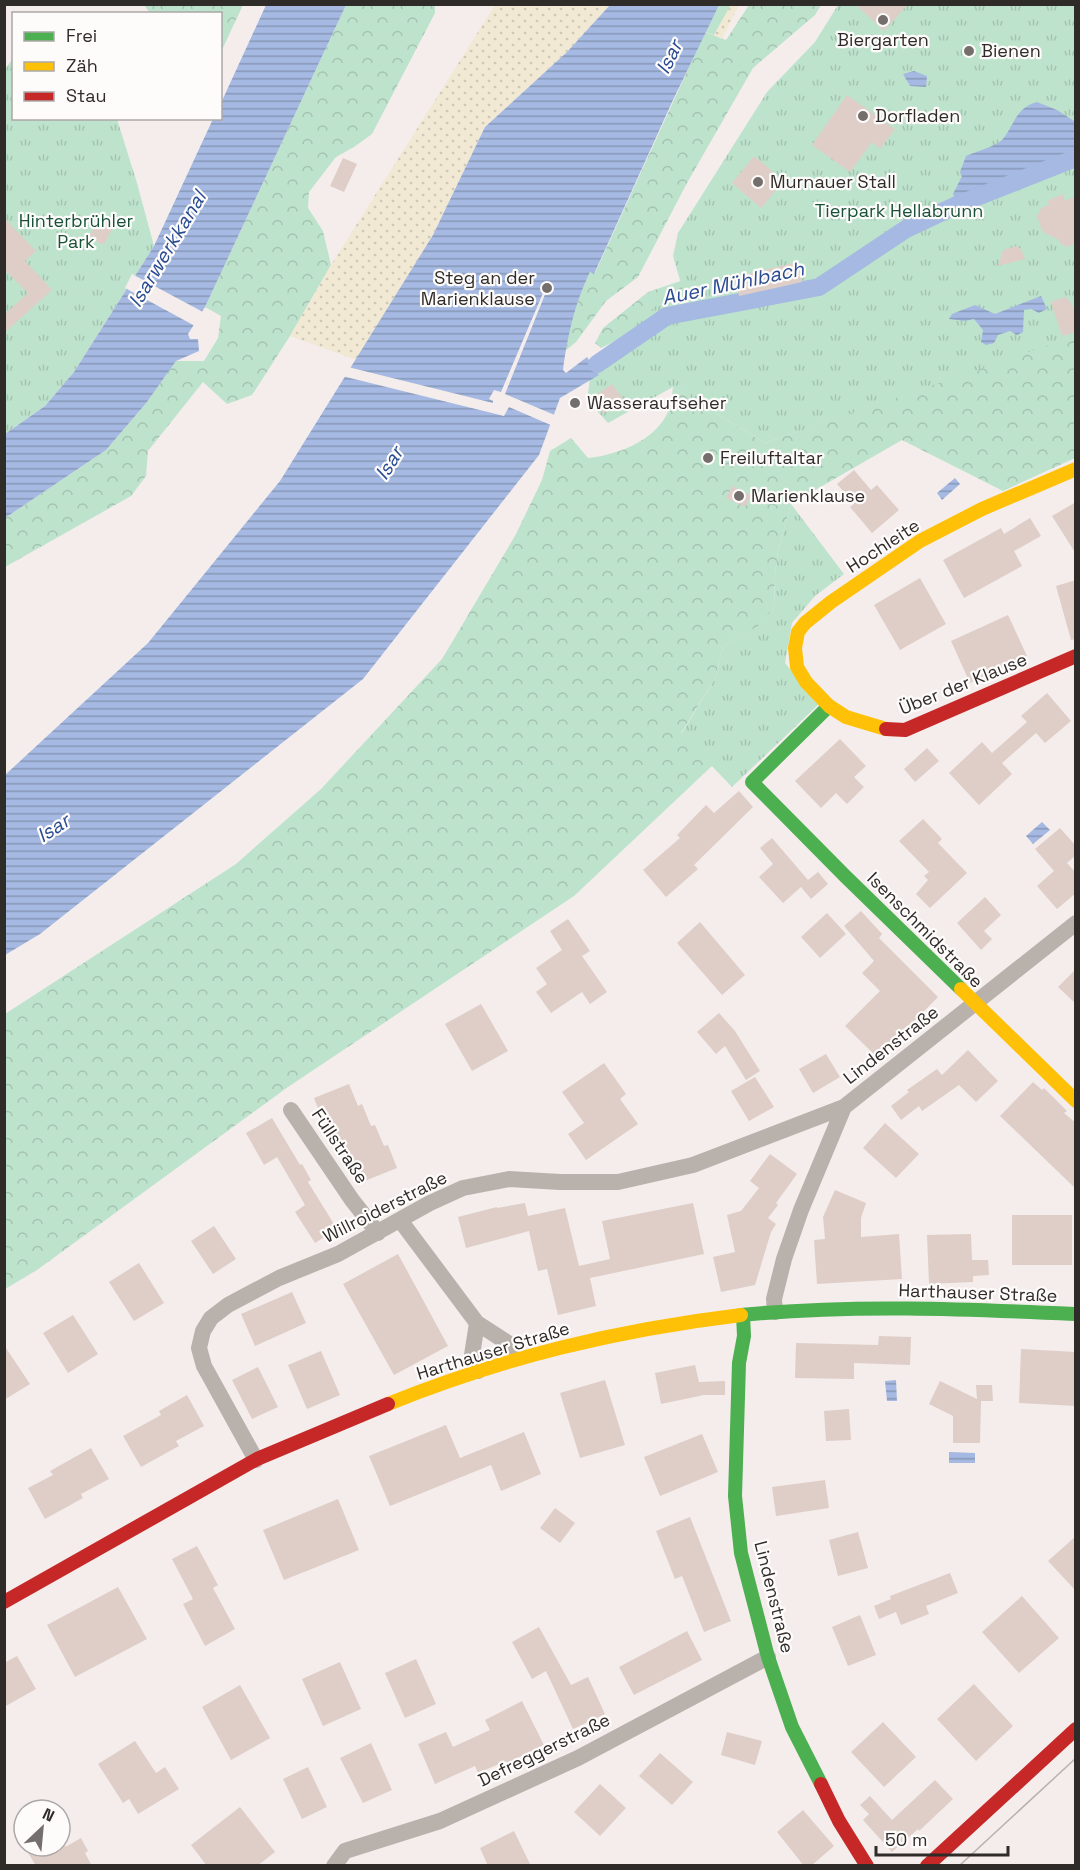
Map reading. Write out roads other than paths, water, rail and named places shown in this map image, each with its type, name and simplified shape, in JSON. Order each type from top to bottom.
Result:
[{"type":"street","name":"Hochleite","points":[[829,706],[806,682],[797,667],[795,642],[798,632],[805,623],[831,602],[920,541],[982,509],[1076,469]]},
{"type":"street","name":"Über der Klause","points":[[829,706],[846,717],[883,729],[905,730],[1076,656]]},
{"type":"street","name":"Isenschmidstraße","points":[[829,706],[752,782],[844,876],[1076,1101]]},
{"type":"street","name":"Lindenstraße","points":[[775,1312],[774,1299],[784,1259],[801,1210],[844,1107],[1076,923]]},
{"type":"street","name":"Willroiderstraße","points":[[256,1460],[204,1366],[200,1348],[203,1331],[211,1318],[228,1305],[279,1278],[338,1254],[439,1198],[463,1188],[509,1179],[618,1182],[693,1165],[844,1107]]},
{"type":"street","name":"Füllstraße","points":[[291,1110],[378,1233]]},
{"type":"street","points":[[400,1220],[477,1323],[514,1347],[518,1358]]},
{"type":"street","name":"Harthauser Straße","points":[[4,1602],[256,1460],[388,1404],[518,1358],[653,1329],[775,1312],[842,1309],[976,1309],[1076,1314]]},
{"type":"street","name":"Lindenstraße","points":[[742,1316],[744,1336],[740,1363],[735,1496],[741,1554],[768,1657],[792,1727],[839,1821],[867,1866]]},
{"type":"street","points":[[477,1323],[472,1355],[478,1371]]},
{"type":"street","name":"Defreggerstraße","points":[[334,1866],[345,1851],[440,1821],[578,1758],[768,1657]]},
{"type":"street","points":[[927,1866],[1076,1729]]},
{"type":"water","name":"Isarwerkkanal","points":[[266,5],[346,5],[205,307],[188,334],[190,339],[198,339],[199,351],[176,361],[147,402],[106,450],[5,518],[5,434],[45,406],[74,372],[154,246],[213,120],[222,120],[222,101]]},
{"type":"water","name":"Isar","points":[[610,5],[719,5],[594,274],[590,272],[584,284],[576,308],[563,370],[566,373],[587,357],[599,375],[560,398],[539,455],[363,679],[40,934],[5,955],[5,775],[148,643],[280,481],[433,235],[485,127],[567,52]]},
{"type":"water","points":[[914,71],[927,76],[926,87],[910,86],[903,74]]},
{"type":"water","points":[[1037,102],[1057,110],[1074,121],[1075,158],[957,205],[953,194],[962,176],[960,172],[966,156],[1002,140],[1024,108]]},
{"type":"water","points":[[1041,296],[1047,309],[1039,313],[1031,309],[1024,310],[1023,332],[1017,335],[1010,331],[998,335],[994,343],[986,345],[981,342],[983,330],[974,319],[965,321],[949,319],[952,314],[975,305],[995,314]]},
{"type":"water","points":[[955,478],[960,484],[942,500],[937,493]]},
{"type":"water","points":[[1042,822],[1050,830],[1033,844],[1026,836]]},
{"type":"water","points":[[896,1380],[897,1401],[887,1401],[885,1381]]},
{"type":"water","points":[[949,1452],[975,1453],[975,1463],[949,1463]]},
{"type":"waterway","name":"Auer Mühlbach","points":[[597,364],[667,316],[819,287],[906,229],[957,205],[1076,158]]},
{"type":"tram line","points":[[959,1866],[1076,1758]]},
{"type":"place","name":"Biergarten","points":[[883,20]]},
{"type":"place","name":"Bienen","points":[[969,51]]},
{"type":"place","name":"Dorfladen","points":[[863,116]]},
{"type":"place","name":"Murnauer Stall","points":[[758,182]]},
{"type":"place","name":"Steg an der Marienklause","points":[[547,288]]},
{"type":"place","name":"Wasseraufseher","points":[[575,403]]},
{"type":"place","name":"Freiluftaltar","points":[[708,458]]},
{"type":"place","name":"Marienklause","points":[[739,496]]},
{"type":"park label","name":"Tierpark Hellabrunn","points":[[899,211]]},
{"type":"park label","name":"Hinterbrühler Park","points":[[76,231]]}]
